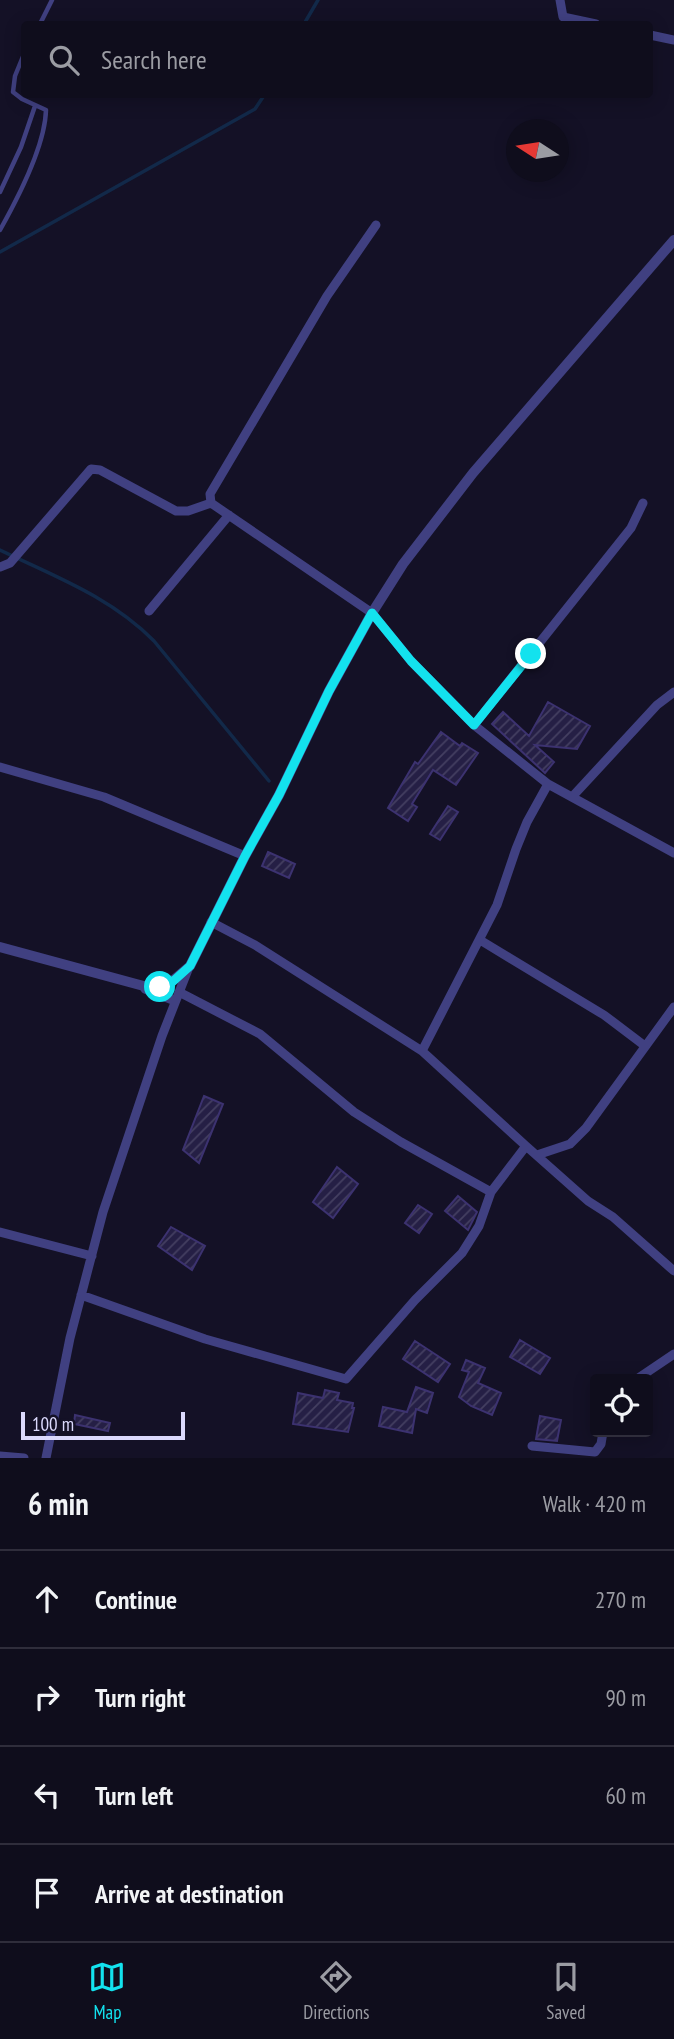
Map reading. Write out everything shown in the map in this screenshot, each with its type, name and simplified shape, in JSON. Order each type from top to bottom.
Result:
[{"type":"street","points":[[560,0],[563,17],[582,21]]},
{"type":"street","points":[[653,36],[674,40]]},
{"type":"street","points":[[376,225],[327,296],[210,494],[211,503],[372,613],[411,661],[474,725],[548,784],[674,853]]},
{"type":"street","points":[[46,1458],[92,1256],[113,1182],[177,996],[211,922],[279,795],[329,691],[372,613],[423,536],[473,473],[674,240]]},
{"type":"street","points":[[0,567],[10,563],[91,469],[100,470],[176,510],[188,511],[211,503]]},
{"type":"street","points":[[474,725],[631,528],[643,503]]},
{"type":"street","points":[[149,611],[229,515]]},
{"type":"street","points":[[572,797],[657,705],[674,692]]},
{"type":"street","points":[[0,767],[104,797],[245,856]]},
{"type":"street","points":[[422,1051],[497,905],[523,831],[548,784]]},
{"type":"street","points":[[211,922],[255,945],[422,1051],[537,1156],[588,1200],[613,1217],[674,1271]]},
{"type":"street","points":[[480,940],[604,1015],[645,1046]]},
{"type":"street","points":[[0,947],[177,996],[260,1034],[354,1112],[401,1142],[491,1192]]},
{"type":"street","points":[[137,985],[151,988],[170,984],[190,966]]},
{"type":"street","points":[[537,1156],[570,1144],[586,1128],[674,1007]]},
{"type":"street","points":[[81,1296],[205,1339],[345,1379],[462,1252],[479,1226],[491,1192],[526,1146]]},
{"type":"street","points":[[0,1232],[92,1256]]},
{"type":"street","points":[[644,1374],[674,1354]]},
{"type":"street","points":[[532,1446],[596,1452],[602,1437]]},
{"type":"street","points":[[0,1456],[24,1458]]},
{"type":"lane","points":[[42,21],[52,0]]},
{"type":"lane","points":[[21,61],[15,76],[13,92],[21,97]]},
{"type":"lane","points":[[0,230],[42,141],[46,110],[22,98]]},
{"type":"lane","points":[[0,192],[21,147],[35,106]]},
{"type":"building","points":[[548,702],[590,726],[577,749],[535,745],[554,762],[545,773],[492,724],[503,712],[529,736]]},
{"type":"building","points":[[441,732],[460,746],[462,743],[478,753],[456,785],[433,770],[412,804],[417,807],[408,821],[388,808],[415,762],[418,764]]},
{"type":"building","points":[[448,806],[458,812],[440,840],[430,834]]},
{"type":"building","points":[[268,852],[295,864],[289,878],[262,866]]},
{"type":"building","points":[[204,1096],[223,1104],[199,1163],[183,1150]]},
{"type":"building","points":[[337,1167],[358,1184],[333,1218],[313,1202]]},
{"type":"building","points":[[458,1196],[477,1212],[468,1230],[445,1211]]},
{"type":"building","points":[[418,1205],[432,1214],[419,1233],[405,1223]]},
{"type":"building","points":[[171,1227],[205,1246],[192,1270],[158,1246]]},
{"type":"building","points":[[520,1340],[550,1358],[540,1374],[510,1357]]},
{"type":"building","points":[[415,1341],[450,1364],[438,1382],[403,1359]]},
{"type":"building","points":[[466,1360],[485,1368],[478,1383],[501,1393],[492,1415],[471,1406],[459,1397],[469,1372],[462,1370]]},
{"type":"building","points":[[416,1387],[433,1393],[427,1413],[416,1409],[412,1433],[379,1426],[383,1407],[407,1412]]},
{"type":"building","points":[[325,1390],[339,1393],[337,1400],[353,1403],[348,1432],[293,1424],[298,1393],[323,1398]]},
{"type":"building","points":[[75,1415],[110,1423],[108,1431],[74,1424]]},
{"type":"building","points":[[540,1416],[561,1420],[557,1441],[536,1439]]},
{"type":"waterway","points":[[306,21],[318,0]]},
{"type":"waterway","points":[[0,252],[255,109],[262,98]]},
{"type":"waterway","points":[[0,550],[101,600],[137,626],[154,641],[269,781]]},
{"type":"route","points":[[160,987],[170,984],[190,966],[279,795],[329,691],[372,613],[411,661],[474,725],[531,654]]}]
